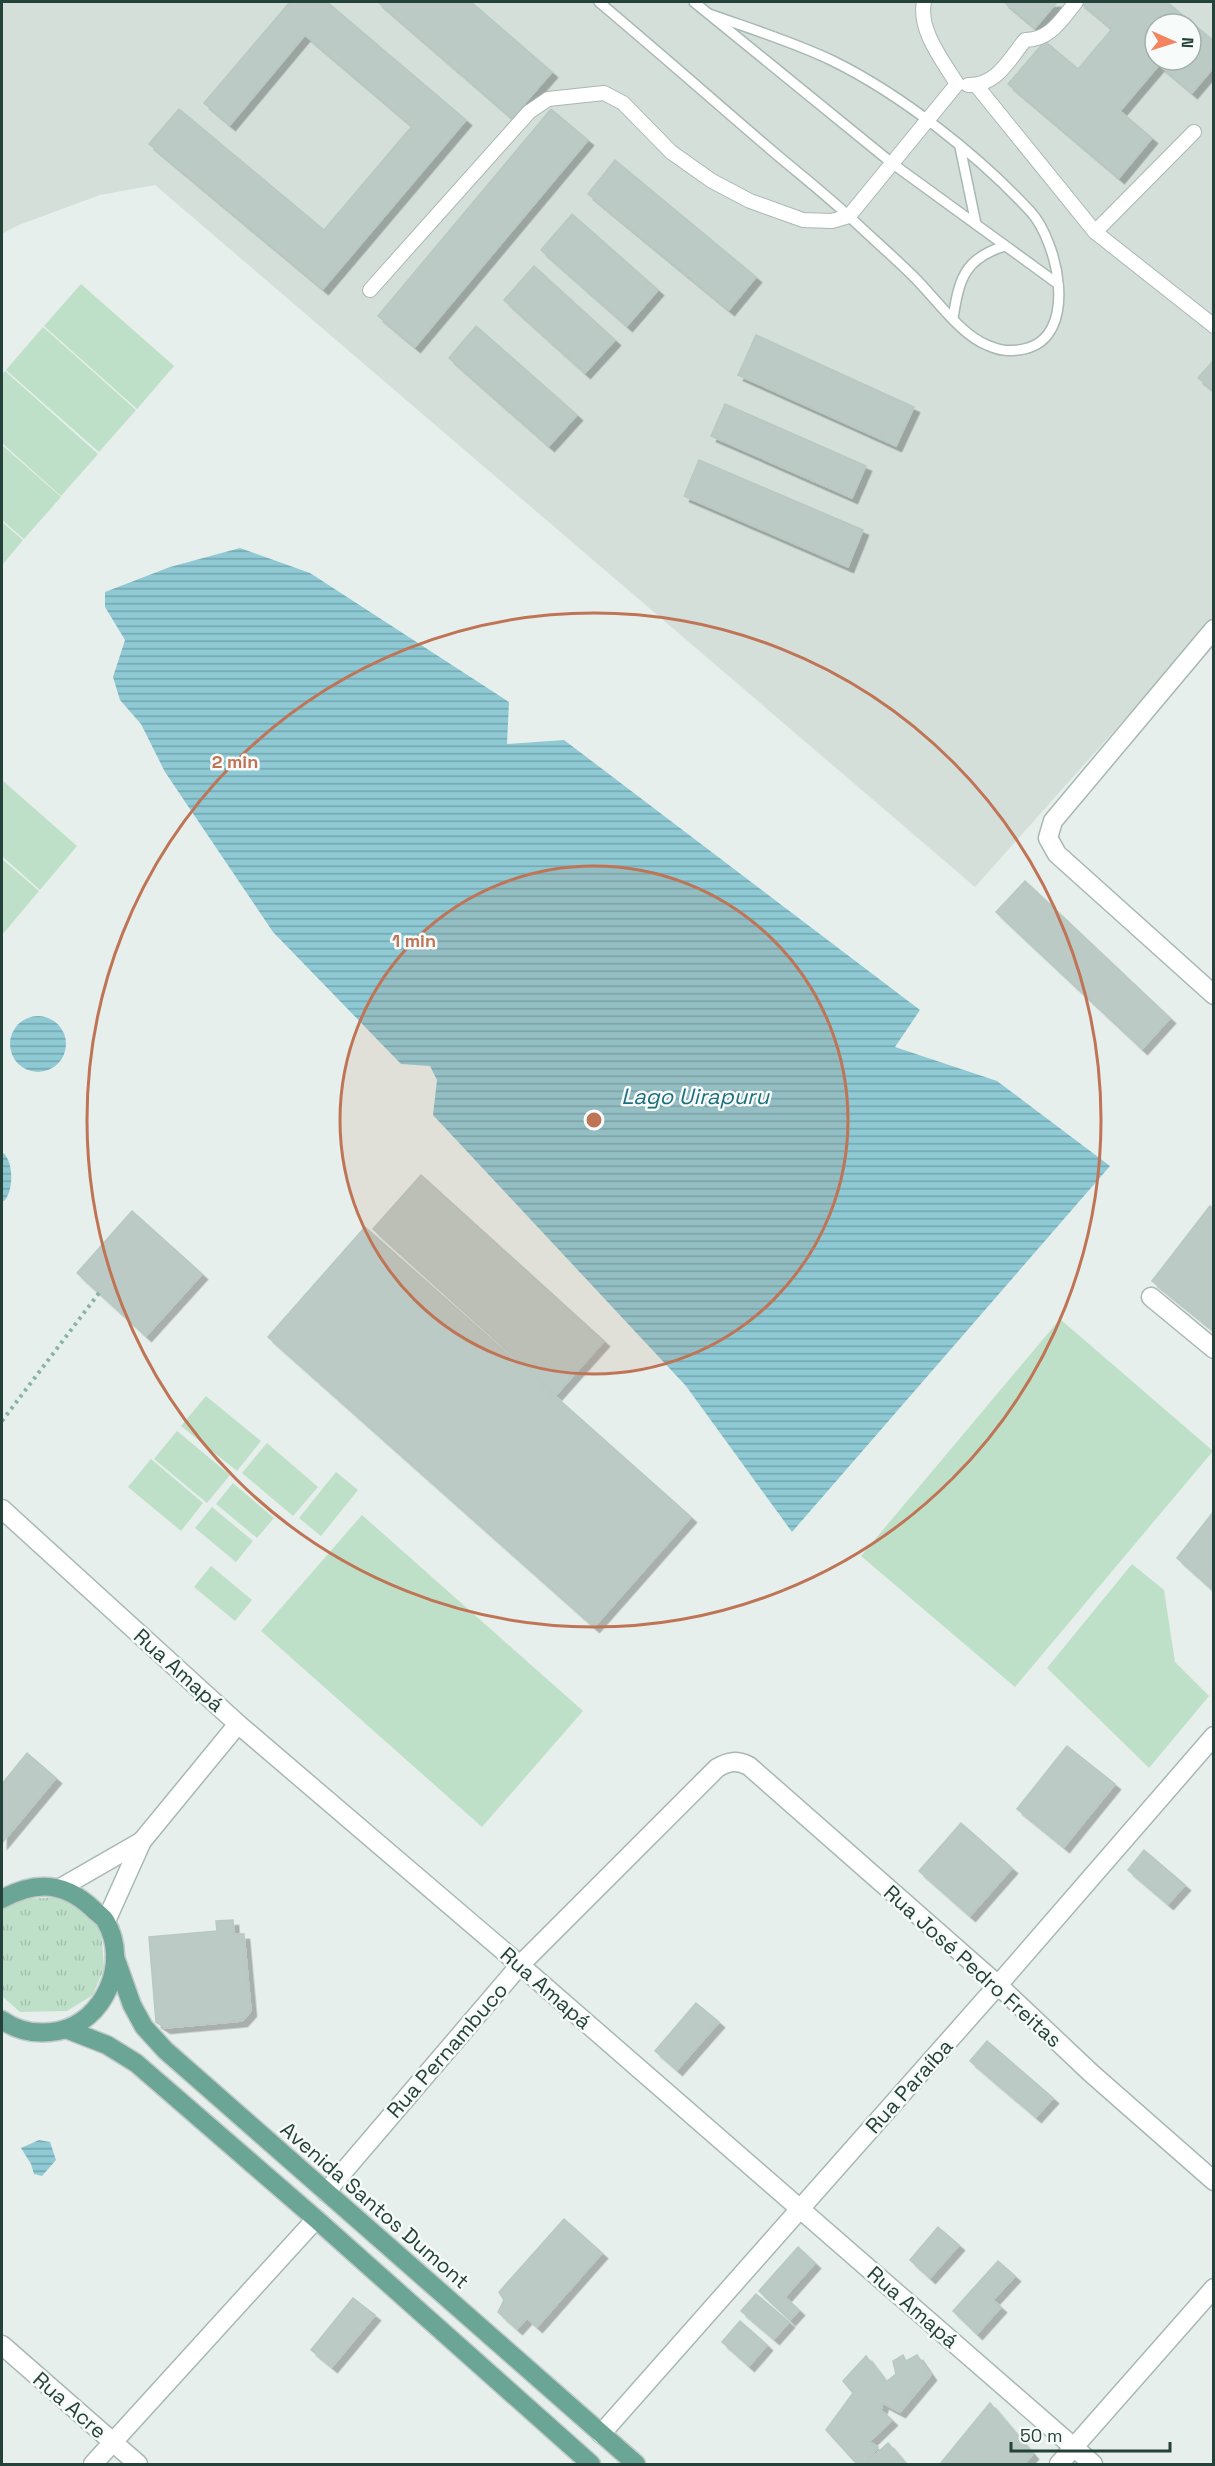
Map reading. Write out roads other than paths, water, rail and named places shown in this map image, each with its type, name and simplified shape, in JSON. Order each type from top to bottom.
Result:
[{"type":"main road","points":[[6,1893],[39,1887],[62,1887],[85,1900],[106,1921]]},
{"type":"main road","name":"Avenida Santos Dumont","points":[[106,1921],[115,1957],[132,2005],[144,2027],[165,2050],[636,2464]]},
{"type":"main road","name":"Avenida Santos Dumont","points":[[2,2020],[11,2027],[26,2032],[46,2033],[66,2029],[86,2018],[102,2001],[112,1981],[115,1957]]},
{"type":"main road","name":"Avenida Santos Dumont","points":[[66,2029],[107,2045],[136,2063],[316,2219],[585,2462]]},
{"type":"street","points":[[924,2],[922,9],[929,35],[957,84]]},
{"type":"street","points":[[957,84],[976,85],[996,77],[1025,40],[1038,40],[1056,26],[1076,2]]},
{"type":"street","points":[[370,290],[529,112],[548,99],[604,93],[623,103],[671,152],[712,181],[750,201],[803,220],[832,221],[849,216],[957,84]]},
{"type":"street","points":[[976,85],[1095,232],[1214,326]]},
{"type":"street","points":[[1095,232],[1194,132]]},
{"type":"street","points":[[1214,629],[1053,821],[1048,838],[1058,854],[1214,995]]},
{"type":"street","points":[[1151,1297],[1214,1349]]},
{"type":"street","name":"Rua Amapá","points":[[2,1509],[238,1724],[520,1965],[1093,2464]]},
{"type":"street","points":[[106,1921],[142,1841],[238,1724]]},
{"type":"street","name":"Rua Paraíba","points":[[601,2434],[998,1985],[1214,1736]]},
{"type":"street","name":"Rua José Pedro Freitas","points":[[728,1762],[739,1761],[749,1766],[998,1985],[1091,2073],[1214,2181]]},
{"type":"street","name":"Rua Pernambuco","points":[[326,2192],[520,1965],[717,1768],[728,1762]]},
{"type":"street","points":[[62,1887],[142,1841]]},
{"type":"street","points":[[93,2464],[316,2219]]},
{"type":"street","points":[[1059,2464],[1214,2288]]},
{"type":"street","name":"Rua Acre","points":[[2,2345],[138,2464]]},
{"type":"lane","points":[[599,2],[849,216],[913,276],[953,318],[982,343],[998,350],[1014,351],[1031,348],[1046,338],[1054,323],[1059,284],[1049,245],[1032,213],[960,147],[928,121],[872,83],[834,61],[709,14]]},
{"type":"lane","points":[[612,2],[613,14]]},
{"type":"lane","points":[[694,2],[893,164],[1059,284]]},
{"type":"lane","points":[[960,147],[976,224]]},
{"type":"lane","points":[[953,318],[959,285],[976,259],[990,250],[1005,246]]},
{"type":"water","name":"Lago Uirapuru","points":[[240,548],[310,573],[509,702],[507,744],[564,740],[920,1010],[895,1047],[997,1081],[1110,1166],[792,1532],[686,1386],[433,1115],[437,1080],[430,1066],[401,1064],[273,932],[165,772],[141,724],[120,700],[113,677],[125,640],[105,607],[105,592],[170,567]]},
{"type":"water","points":[[38,1016],[49,1018],[58,1024],[64,1033],[66,1044],[64,1055],[58,1064],[49,1070],[38,1072],[27,1070],[18,1064],[12,1055],[10,1044],[12,1033],[18,1024],[27,1018]]},
{"type":"water","points":[[2,1152],[11,1168],[10,1190],[4,1201],[2,1201]]},
{"type":"water","points":[[39,2140],[50,2142],[56,2160],[42,2176],[34,2174],[21,2148]]}]
